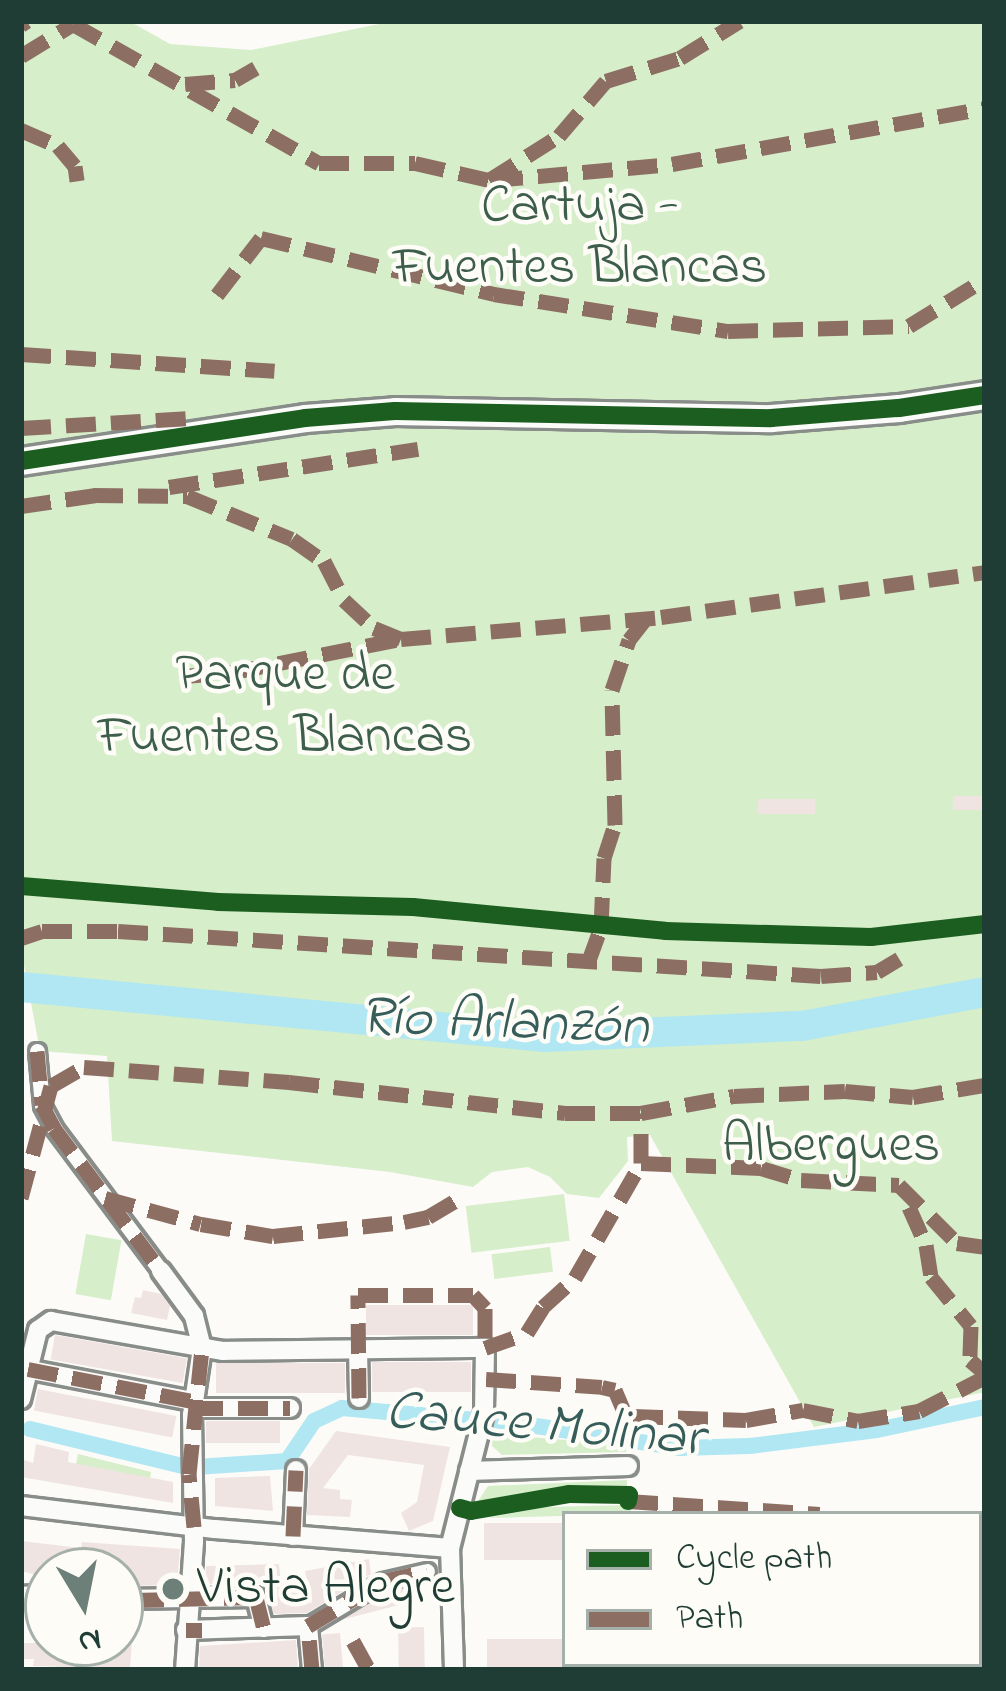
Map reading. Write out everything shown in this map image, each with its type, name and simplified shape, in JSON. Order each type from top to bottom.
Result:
[{"type":"main road","points":[[21,461],[304,418],[395,411],[771,418],[899,408],[985,394]]},
{"type":"street","points":[[37,1052],[42,1105],[54,1128],[194,1316],[202,1348],[189,1467],[194,1527],[185,1670]]},
{"type":"street","points":[[21,1399],[24,1369],[42,1324],[58,1321],[202,1348],[485,1348],[482,1422],[450,1548],[454,1670]]},
{"type":"street","points":[[358,1349],[359,1398]]},
{"type":"street","points":[[24,1369],[193,1404],[290,1408]]},
{"type":"street","points":[[469,1471],[628,1466]]},
{"type":"street","points":[[293,1536],[296,1470]]},
{"type":"street","points":[[21,1506],[194,1527],[450,1548]]},
{"type":"street","points":[[186,1630],[308,1626],[383,1581],[427,1571]]},
{"type":"street","points":[[144,1599],[258,1598],[264,1628]]},
{"type":"street","points":[[308,1626],[312,1670]]},
{"type":"green space","points":[[21,21],[129,21],[170,44],[251,50],[394,21],[985,21],[985,1392],[814,1427],[650,1135],[627,1137],[628,1161],[599,1198],[567,1194],[550,1177],[528,1167],[492,1172],[473,1187],[390,1172],[112,1141],[107,1056],[40,1051],[21,949]]},
{"type":"green space","points":[[564,1194],[570,1241],[471,1253],[466,1206]]},
{"type":"green space","points":[[86,1234],[121,1240],[111,1300],[75,1294]]},
{"type":"green space","points":[[550,1247],[553,1272],[494,1279],[491,1254]]},
{"type":"green space","points":[[493,1434],[627,1445],[626,1452],[502,1455],[492,1446]]},
{"type":"green space","points":[[78,1454],[151,1472],[150,1480],[76,1464]]},
{"type":"green space","points":[[627,1480],[627,1490],[551,1491],[475,1506],[488,1486]]},
{"type":"green space","points":[[631,1505],[631,1511],[488,1518],[544,1507]]},
{"type":"building","points":[[953,796],[985,796],[985,810],[953,810]]},
{"type":"building","points":[[758,799],[815,799],[815,814],[758,814]]},
{"type":"building","points":[[143,1290],[161,1294],[170,1306],[167,1320],[131,1313],[135,1297],[141,1298]]},
{"type":"building","points":[[366,1305],[473,1305],[473,1335],[366,1335]]},
{"type":"building","points":[[55,1335],[187,1358],[183,1383],[51,1360]]},
{"type":"building","points":[[372,1362],[471,1362],[471,1392],[372,1392]]},
{"type":"building","points":[[216,1363],[345,1363],[345,1393],[216,1393]]},
{"type":"building","points":[[38,1389],[176,1416],[172,1437],[34,1411]]},
{"type":"building","points":[[206,1421],[280,1421],[280,1443],[206,1443]]},
{"type":"building","points":[[336,1431],[450,1447],[433,1521],[409,1531],[401,1513],[417,1502],[424,1465],[348,1455],[323,1488],[340,1490],[340,1499],[352,1500],[350,1517],[307,1515],[309,1469]]},
{"type":"building","points":[[36,1444],[69,1452],[68,1462],[173,1482],[173,1503],[21,1477],[21,1459],[33,1463]]},
{"type":"building","points":[[270,1476],[273,1511],[215,1506],[215,1478]]},
{"type":"building","points":[[484,1523],[562,1523],[562,1560],[484,1560]]},
{"type":"building","points":[[21,1541],[72,1547],[24,1547],[21,1571]]},
{"type":"building","points":[[82,1542],[180,1549],[177,1585],[144,1586],[144,1547],[81,1547]]},
{"type":"building","points":[[369,1559],[371,1574],[307,1613],[274,1614],[261,1584],[205,1584],[206,1566],[279,1564],[281,1584],[307,1581],[305,1571]]},
{"type":"building","points":[[410,1587],[414,1601],[341,1620],[388,1592]]},
{"type":"building","points":[[398,1627],[424,1627],[425,1670],[399,1670]]},
{"type":"building","points":[[340,1633],[343,1670],[325,1670],[322,1635]]},
{"type":"building","points":[[487,1639],[562,1639],[565,1670],[487,1670]]},
{"type":"building","points":[[296,1640],[298,1669],[199,1670],[200,1646]]},
{"type":"waterway","name":"Río Arlanzón","points":[[21,987],[545,1037],[802,1026],[985,992]]},
{"type":"waterway","name":"Cauce Molinar","points":[[196,1467],[287,1461],[314,1421],[342,1408],[523,1424],[679,1448],[750,1446],[877,1430],[985,1407]]},
{"type":"waterway","name":"Cauce Molinar","points":[[30,1429],[183,1466]]},
{"type":"marked path","points":[[21,25],[27,21]]},
{"type":"marked path","points":[[21,56],[73,24],[319,163],[415,163],[489,180],[559,136],[606,81],[680,58],[740,21]]},
{"type":"marked path","points":[[185,84],[235,80],[256,68]]},
{"type":"marked path","points":[[493,180],[672,164],[985,108]]},
{"type":"marked path","points":[[21,130],[58,146],[75,166],[77,181]]},
{"type":"marked path","points":[[217,295],[261,238],[494,294],[728,331],[909,326],[985,279]]},
{"type":"marked path","points":[[21,354],[274,371]]},
{"type":"marked path","points":[[21,428],[187,418]]},
{"type":"marked path","points":[[169,487],[418,449]]},
{"type":"marked path","points":[[21,506],[103,494]]},
{"type":"marked path","points":[[93,495],[187,496],[292,539],[324,561],[344,600],[374,628],[401,639],[661,617],[985,572]]},
{"type":"marked path","points":[[588,963],[601,927],[604,858],[615,825],[612,690],[629,640],[646,618]]},
{"type":"marked path","points":[[184,676],[234,672],[401,639]]},
{"type":"marked path","points":[[21,938],[42,931],[118,931],[821,976],[877,972],[899,959]]},
{"type":"marked path","points":[[37,1051],[42,1105],[54,1128],[161,1271]]},
{"type":"marked path","points":[[21,1198],[51,1086],[84,1067],[289,1082],[565,1113],[641,1113],[734,1096],[845,1091],[913,1097],[985,1085]]},
{"type":"marked path","points":[[359,1398],[358,1295],[473,1295],[485,1308],[485,1348],[527,1333],[543,1307],[575,1278],[641,1163],[641,1113]]},
{"type":"marked path","points":[[641,1163],[761,1168],[801,1180],[899,1185],[957,1243],[985,1247]]},
{"type":"marked path","points":[[105,1198],[201,1224],[273,1236],[428,1217],[465,1195]]},
{"type":"marked path","points":[[909,1207],[926,1245],[931,1277],[971,1326],[970,1360],[985,1373]]},
{"type":"marked path","points":[[194,1527],[189,1474],[202,1348]]},
{"type":"marked path","points":[[28,1369],[193,1401]]},
{"type":"marked path","points":[[486,1379],[615,1390],[625,1413],[633,1416],[746,1420],[803,1410],[858,1421],[919,1411],[985,1377]]},
{"type":"marked path","points":[[193,1408],[290,1408]]},
{"type":"marked path","points":[[293,1536],[296,1470]]},
{"type":"marked path","points":[[628,1501],[776,1511]]},
{"type":"marked path","points":[[312,1670],[308,1626],[383,1581],[427,1571]]},
{"type":"marked path","points":[[144,1600],[256,1597],[264,1628]]},
{"type":"marked path","points":[[186,1630],[202,1630]]},
{"type":"marked path","points":[[353,1641],[369,1670]]},
{"type":"cycle path","points":[[21,461],[305,418],[395,411],[771,418],[899,408],[985,395]]},
{"type":"cycle path","points":[[21,886],[218,902],[413,907],[665,931],[871,937],[985,924]]},
{"type":"cycle path","points":[[460,1508],[471,1511],[569,1494],[629,1495],[628,1501]]},
{"type":"place","name":"Vista Alegre","points":[[173,1589]]},
{"type":"park label","name":"Cartuja - Fuentes Blancas","points":[[580,238]]},
{"type":"park label","name":"Parque de Fuentes Blancas","points":[[285,708]]},
{"type":"park label","name":"Albergues","points":[[831,1147]]}]
